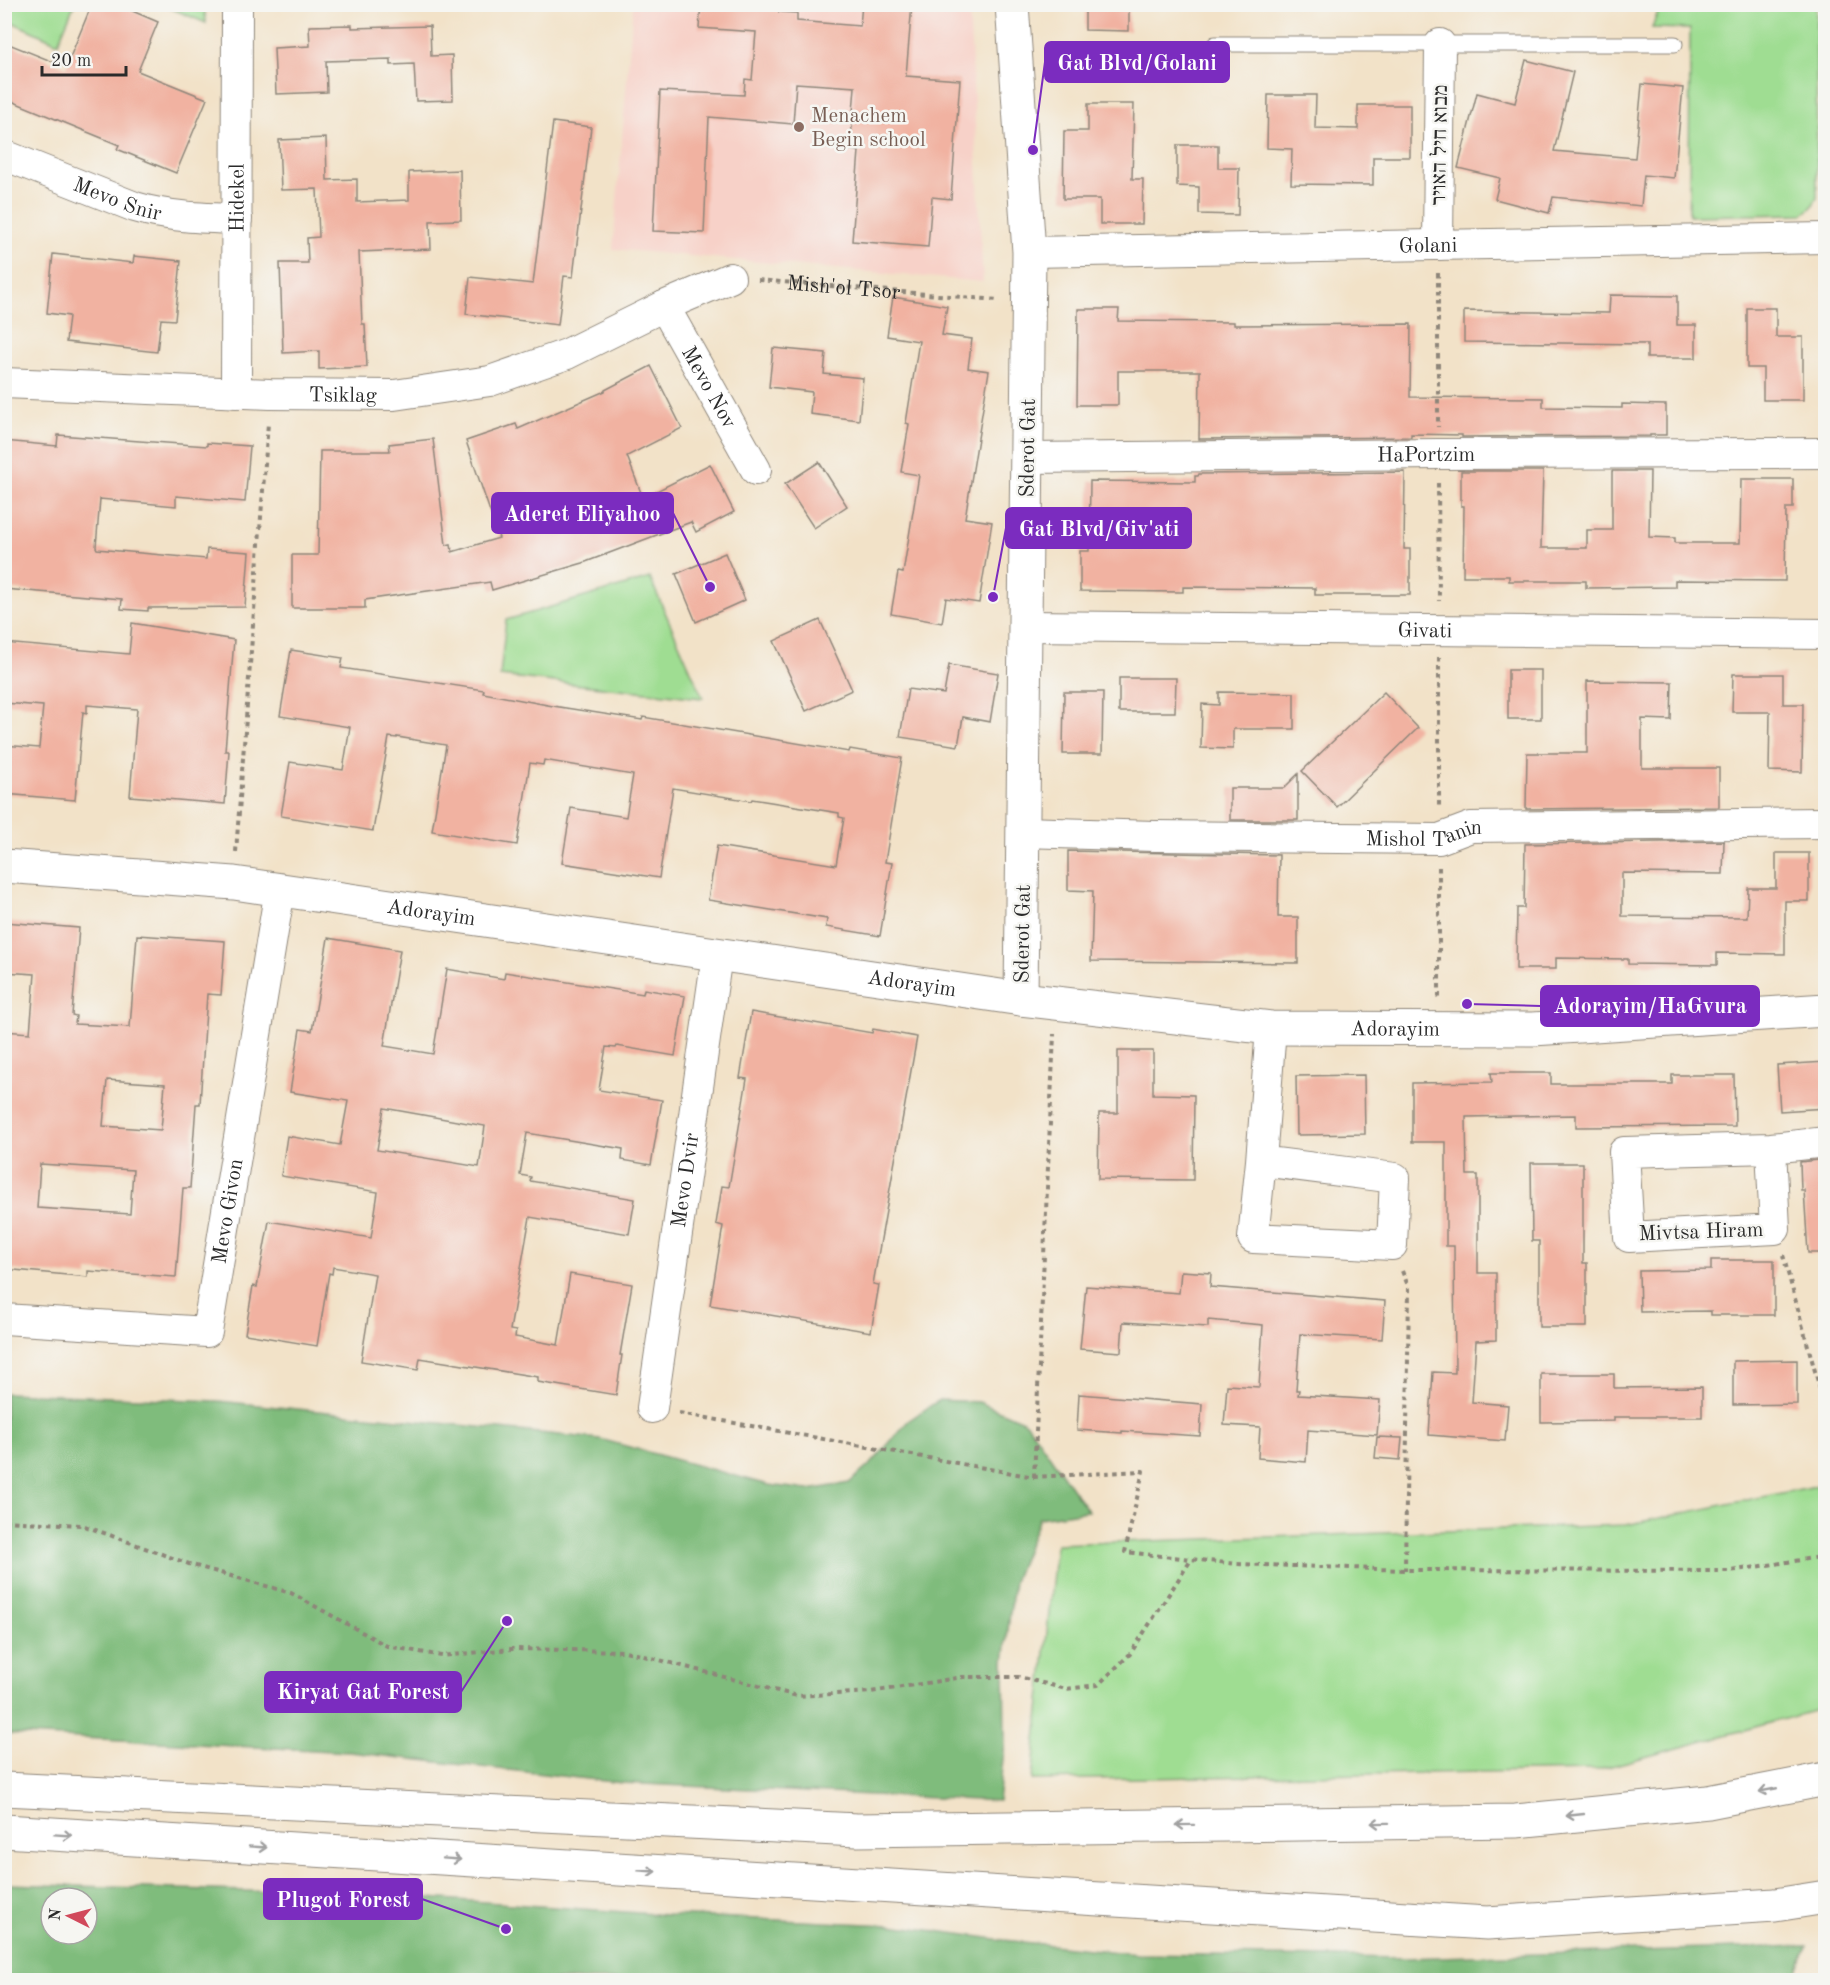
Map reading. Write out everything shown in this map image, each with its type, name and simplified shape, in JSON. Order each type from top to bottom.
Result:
[{"type":"main road","name":"Sderot Gat","points":[[1012,4],[1029,252],[1021,999]]},
{"type":"main road","name":"Adorayim","points":[[4,866],[234,883],[1055,1004],[1271,1028],[1533,1029],[1826,1010]]},
{"type":"main road","points":[[4,1789],[857,1830],[1516,1821],[1708,1802],[1826,1779]]},
{"type":"main road","points":[[4,1831],[1487,1923],[1775,1905],[1826,1897]]},
{"type":"street","name":"Hidekel","points":[[236,393],[237,4]]},
{"type":"street","name":"מבוא חיל האויר","points":[[1438,245],[1440,44]]},
{"type":"street","name":"Mevo Snir","points":[[4,155],[153,213],[192,218],[237,219]]},
{"type":"street","name":"Golani","points":[[1029,252],[1826,238]]},
{"type":"street","points":[[664,306],[730,278]]},
{"type":"street","name":"Tsiklag","points":[[4,383],[236,393],[394,395],[490,381],[567,354],[664,306]]},
{"type":"street","name":"Mevo Nov","points":[[664,306],[756,470]]},
{"type":"street","name":"HaPortzim","points":[[1027,458],[1826,453]]},
{"type":"street","name":"Givati","points":[[1025,626],[1826,634]]},
{"type":"street","name":"Mishol Tanin","points":[[1023,832],[1439,839],[1471,827],[1826,823]]},
{"type":"street","name":"Mevo Givon","points":[[4,1320],[207,1332],[280,889]]},
{"type":"street","name":"Mevo Dvir","points":[[652,1408],[717,955]]},
{"type":"street","points":[[1261,1161],[1395,1178],[1392,1245],[1253,1238],[1271,1028]]},
{"type":"street","name":"Mivtsa Hiram","points":[[1771,1148],[1776,1229],[1629,1237],[1624,1152],[1771,1148],[1826,1142]]},
{"type":"lane","points":[[1215,44],[1675,44]]},
{"type":"path","name":"Mish'ol Tsor","points":[[730,278],[1028,303]]},
{"type":"path","points":[[234,883],[270,394]]},
{"type":"path","points":[[1034,1477],[1055,1004]]},
{"type":"path","points":[[1776,1229],[1826,1411]]},
{"type":"path","points":[[1392,1245],[1409,1288],[1405,1570]]},
{"type":"path","points":[[652,1408],[1034,1477],[1143,1471],[1125,1552],[1237,1564],[1405,1570],[1730,1571],[1826,1556]]},
{"type":"path","points":[[4,1521],[81,1525],[189,1564],[291,1593],[387,1646],[442,1656],[511,1649],[625,1651],[797,1696],[871,1692],[963,1677],[1020,1677],[1066,1689],[1098,1685],[1130,1654],[1191,1560]]},
{"type":"shaded area","name":"Menachem Begin school","points":[[633,5],[969,5],[983,282],[613,249]]},
{"type":"green space","points":[[5,4],[74,5],[58,43],[5,19]]},
{"type":"green space","points":[[273,4],[504,4],[504,5],[500,7]]},
{"type":"green space","points":[[1661,4],[1816,5],[1817,198],[1811,208],[1803,214],[1689,216],[1690,29],[1652,28]]},
{"type":"green space","points":[[163,5],[204,5],[206,23]]},
{"type":"green space","points":[[650,578],[703,698],[500,676],[506,620]]},
{"type":"green space","points":[[5,1393],[218,1401],[600,1439],[769,1485],[809,1490],[849,1483],[872,1463],[908,1421],[939,1400],[979,1402],[1025,1422],[1029,1426],[1088,1511],[1039,1518],[1014,1581],[1004,1662],[1005,1744],[998,1801],[622,1783],[350,1752],[5,1734]]},
{"type":"green space","points":[[1825,1484],[1825,1708],[1597,1770],[1032,1780],[1056,1544],[1626,1525]]},
{"type":"green space","points":[[5,1884],[74,1886],[39,1886],[39,1946],[99,1946],[99,1887],[385,1895],[667,1915],[891,1925],[1137,1954],[1405,1958],[1807,1946],[1795,1980],[5,1980]]},
{"type":"building","points":[[92,4],[116,4],[158,22],[138,71],[207,99],[176,173],[117,149],[119,145],[4,98],[4,42],[66,67]]},
{"type":"building","points":[[701,4],[780,4],[779,12],[797,13],[797,21],[860,26],[862,4],[912,4],[906,76],[960,80],[951,199],[932,197],[928,247],[852,241],[859,151],[850,150],[855,87],[796,83],[793,124],[709,117],[704,233],[653,231],[660,91],[744,95],[745,79],[752,80],[756,32],[699,28]]},
{"type":"building","points":[[1085,4],[1129,4],[1129,31],[1085,30]]},
{"type":"building","points":[[352,25],[352,28],[430,26],[431,56],[452,55],[453,100],[416,101],[414,64],[391,65],[391,59],[326,61],[327,92],[276,94],[274,48],[310,46],[309,26]]},
{"type":"building","points":[[1526,60],[1573,72],[1554,151],[1635,158],[1642,84],[1683,88],[1674,178],[1644,175],[1641,206],[1553,197],[1549,213],[1495,199],[1500,178],[1458,168],[1477,93],[1515,103]]},
{"type":"building","points":[[1268,95],[1316,95],[1315,128],[1358,129],[1358,105],[1410,105],[1410,157],[1373,157],[1373,185],[1291,184],[1292,149],[1267,148]]},
{"type":"building","points":[[1088,104],[1134,104],[1132,179],[1143,179],[1142,224],[1100,224],[1100,199],[1063,199],[1064,131],[1088,131]]},
{"type":"building","points":[[553,122],[591,127],[573,277],[564,276],[558,325],[466,314],[470,277],[533,284]]},
{"type":"building","points":[[326,138],[327,180],[357,179],[357,202],[409,200],[409,172],[460,170],[461,220],[430,221],[431,249],[359,252],[362,324],[365,324],[367,367],[319,369],[319,351],[283,353],[280,263],[308,263],[307,238],[319,237],[317,189],[281,190],[279,140]]},
{"type":"building","points":[[1177,145],[1218,145],[1218,168],[1239,168],[1238,215],[1199,214],[1199,187],[1177,186]]},
{"type":"building","points":[[53,254],[133,263],[134,256],[181,261],[175,320],[161,319],[157,352],[66,342],[69,316],[47,313]]},
{"type":"building","points":[[1610,295],[1677,296],[1677,325],[1696,325],[1696,358],[1647,358],[1647,344],[1464,342],[1464,311],[1609,313]]},
{"type":"building","points":[[893,297],[947,306],[942,335],[972,339],[968,368],[989,371],[965,518],[992,522],[979,603],[946,598],[942,623],[891,614],[898,572],[903,573],[919,475],[901,472],[919,341],[887,336]]},
{"type":"building","points":[[1747,308],[1776,308],[1776,337],[1803,337],[1803,400],[1763,400],[1763,368],[1747,368]]},
{"type":"building","points":[[1078,309],[1119,309],[1118,321],[1234,322],[1234,325],[1411,324],[1410,397],[1543,398],[1543,407],[1622,408],[1622,404],[1666,405],[1666,435],[1462,437],[1462,435],[1411,434],[1411,437],[1199,439],[1200,371],[1118,371],[1118,405],[1077,405]]},
{"type":"building","points":[[773,348],[826,353],[824,374],[863,378],[859,420],[810,414],[812,392],[769,387]]},
{"type":"building","points":[[651,366],[682,428],[627,456],[643,498],[710,464],[734,512],[696,532],[691,522],[583,563],[492,590],[490,582],[365,600],[365,608],[292,608],[292,555],[318,555],[320,451],[390,451],[389,444],[433,439],[446,545],[451,544],[452,552],[499,538],[466,441],[516,424],[518,429],[605,391]]},
{"type":"building","points":[[58,435],[207,446],[207,443],[250,446],[245,502],[176,496],[176,506],[100,499],[96,547],[97,549],[206,559],[207,549],[249,552],[245,607],[148,608],[148,611],[121,609],[122,599],[4,589],[4,441],[57,446]]},
{"type":"building","points":[[819,462],[847,506],[814,528],[785,484]]},
{"type":"building","points":[[1461,471],[1543,471],[1541,548],[1587,548],[1587,530],[1612,530],[1612,471],[1650,471],[1649,537],[1675,538],[1675,543],[1740,543],[1741,479],[1793,479],[1793,508],[1786,508],[1785,581],[1675,580],[1675,587],[1586,588],[1586,581],[1509,581],[1509,576],[1463,576],[1464,506],[1461,506]]},
{"type":"building","points":[[1405,472],[1404,549],[1410,549],[1410,595],[1315,595],[1315,588],[1183,587],[1183,592],[1080,591],[1080,551],[1089,551],[1090,481],[1195,482],[1195,476],[1199,474]]},
{"type":"building","points":[[725,553],[745,600],[696,622],[676,574]]},
{"type":"building","points":[[820,620],[852,690],[806,711],[774,641]]},
{"type":"building","points":[[132,623],[234,640],[225,751],[229,751],[225,804],[130,796],[137,709],[87,705],[87,713],[83,712],[75,800],[4,794],[4,745],[39,748],[43,706],[4,703],[4,643],[129,654]]},
{"type":"building","points":[[291,650],[343,658],[341,668],[484,690],[483,693],[553,706],[642,720],[643,717],[849,752],[850,749],[902,758],[885,862],[892,863],[880,936],[826,927],[827,919],[708,900],[717,846],[836,865],[844,818],[839,817],[839,813],[673,788],[659,878],[562,863],[571,808],[626,817],[633,775],[544,760],[543,765],[530,763],[517,845],[432,831],[446,745],[389,737],[373,831],[281,816],[290,762],[343,770],[350,727],[280,716]]},
{"type":"building","points":[[949,665],[998,673],[990,722],[963,717],[958,746],[900,737],[908,689],[944,694]]},
{"type":"building","points":[[1508,670],[1541,670],[1541,719],[1508,719]]},
{"type":"building","points":[[1733,674],[1783,674],[1783,704],[1803,704],[1802,772],[1769,771],[1770,712],[1732,712]]},
{"type":"building","points":[[1119,678],[1176,678],[1175,712],[1119,712]]},
{"type":"building","points":[[1587,681],[1672,682],[1671,720],[1642,719],[1642,768],[1719,768],[1719,807],[1526,809],[1527,753],[1587,753]]},
{"type":"building","points":[[1064,692],[1103,692],[1102,754],[1063,754]]},
{"type":"building","points":[[1219,692],[1294,693],[1294,729],[1233,729],[1233,749],[1201,748],[1202,704],[1219,705]]},
{"type":"building","points":[[1384,692],[1418,728],[1337,807],[1302,771]]},
{"type":"building","points":[[1298,774],[1298,820],[1230,820],[1230,788],[1284,788]]},
{"type":"building","points":[[1724,841],[1723,874],[1622,873],[1622,916],[1747,917],[1748,888],[1776,888],[1776,853],[1809,853],[1809,901],[1785,901],[1785,954],[1717,953],[1717,965],[1628,964],[1628,959],[1556,958],[1556,969],[1516,969],[1517,908],[1524,908],[1525,844]]},
{"type":"building","points":[[1068,851],[1279,855],[1278,917],[1298,917],[1298,963],[1091,961],[1093,891],[1068,890]]},
{"type":"building","points":[[4,922],[79,928],[72,1015],[76,1016],[75,1024],[130,1027],[137,935],[225,941],[221,995],[207,994],[200,1104],[196,1104],[190,1188],[183,1188],[176,1277],[88,1271],[88,1277],[4,1269],[4,1031],[30,1033],[35,974],[4,972]],"holes":[[[107,1080],[165,1084],[161,1130],[103,1126]],[[40,1164],[133,1170],[130,1214],[37,1208]]]},
{"type":"building","points":[[328,938],[400,950],[384,1046],[433,1054],[447,969],[504,979],[505,972],[643,994],[644,989],[685,996],[675,1056],[617,1046],[616,1048],[606,1047],[599,1090],[662,1100],[651,1165],[622,1160],[623,1149],[527,1133],[520,1175],[531,1177],[530,1181],[635,1199],[629,1234],[530,1217],[510,1330],[516,1331],[515,1337],[558,1345],[570,1274],[632,1284],[616,1395],[538,1382],[538,1377],[420,1358],[418,1370],[361,1361],[375,1274],[333,1267],[332,1274],[329,1273],[317,1346],[245,1334],[253,1286],[257,1287],[269,1221],[371,1238],[378,1192],[281,1176],[287,1136],[340,1145],[348,1101],[290,1092],[300,1029],[312,1031]],"holes":[[[384,1108],[485,1126],[479,1167],[377,1150]]]},
{"type":"building","points":[[751,1012],[872,1033],[873,1029],[917,1037],[873,1284],[879,1285],[871,1332],[710,1305],[723,1226],[716,1224],[722,1186],[729,1187],[747,1079],[740,1078]]},
{"type":"building","points":[[1118,1051],[1153,1051],[1153,1094],[1194,1095],[1193,1180],[1098,1179],[1099,1113],[1118,1113]]},
{"type":"building","points":[[1826,1062],[1826,1108],[1780,1111],[1777,1065]]},
{"type":"building","points":[[1491,1073],[1551,1073],[1551,1084],[1672,1084],[1672,1075],[1734,1075],[1735,1126],[1576,1127],[1576,1115],[1466,1117],[1467,1175],[1478,1175],[1478,1273],[1496,1273],[1496,1340],[1476,1341],[1472,1402],[1508,1405],[1505,1441],[1429,1435],[1433,1372],[1455,1373],[1454,1246],[1446,1246],[1446,1142],[1412,1142],[1412,1083],[1492,1082]]},
{"type":"building","points":[[1364,1075],[1365,1134],[1297,1135],[1296,1076]]},
{"type":"building","points":[[1826,1159],[1826,1253],[1808,1253],[1800,1162]]},
{"type":"building","points":[[1531,1163],[1583,1163],[1583,1263],[1587,1263],[1587,1327],[1539,1327],[1539,1241],[1532,1241]]},
{"type":"building","points":[[1711,1260],[1774,1260],[1774,1315],[1711,1315],[1711,1311],[1640,1312],[1639,1271],[1711,1270]]},
{"type":"building","points":[[1181,1271],[1211,1273],[1210,1287],[1385,1301],[1382,1339],[1300,1334],[1296,1390],[1299,1390],[1298,1395],[1380,1400],[1377,1435],[1308,1430],[1306,1462],[1258,1458],[1260,1427],[1224,1425],[1227,1385],[1259,1387],[1263,1325],[1208,1320],[1208,1327],[1123,1322],[1121,1352],[1080,1349],[1086,1286],[1179,1293]]},
{"type":"building","points":[[1797,1360],[1797,1404],[1733,1405],[1733,1361]]},
{"type":"building","points":[[1541,1374],[1614,1374],[1614,1388],[1702,1387],[1702,1417],[1614,1417],[1614,1421],[1541,1422]]},
{"type":"building","points":[[1079,1394],[1202,1404],[1200,1436],[1077,1430]]},
{"type":"building","points":[[1377,1437],[1402,1438],[1400,1460],[1375,1458]]},
{"type":"place","name":"Menachem Begin school","points":[[799,127]]},
{"type":"place","name":"Gat Blvd/Golani","points":[[1033,150]]},
{"type":"place","name":"Aderet Eliyahoo","points":[[710,587]]},
{"type":"place","name":"Gat Blvd/Giv'ati","points":[[993,597]]},
{"type":"place","name":"Adorayim/HaGvura","points":[[1467,1004]]},
{"type":"place","name":"Kiryat Gat Forest","points":[[507,1621]]},
{"type":"place","name":"Plugot Forest","points":[[506,1929]]}]
